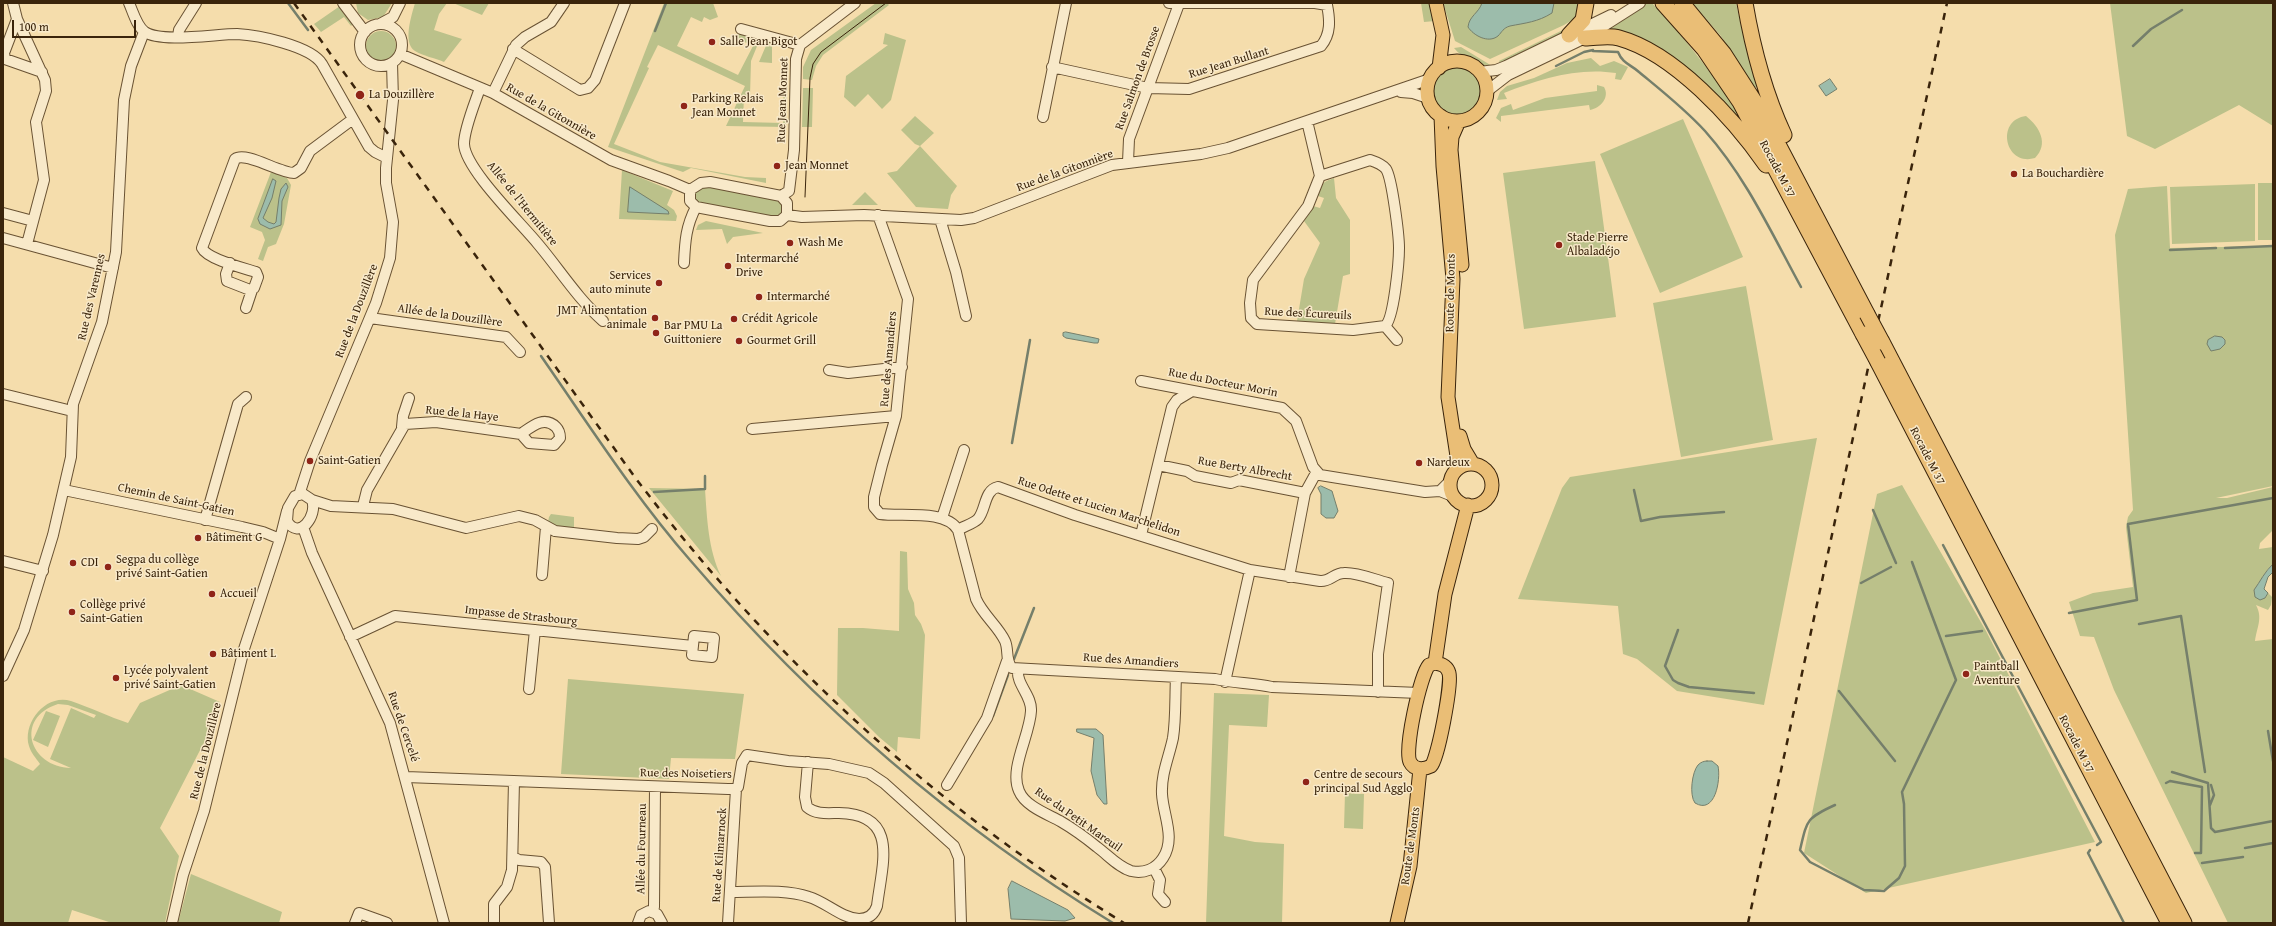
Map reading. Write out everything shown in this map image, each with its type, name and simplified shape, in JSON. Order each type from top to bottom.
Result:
[{"type":"highway","points":[[1569,35],[1583,20],[1586,3]]},
{"type":"highway","name":"Rocade M 37","points":[[1663,3],[1698,41],[1732,89],[1878,362],[2169,923]]},
{"type":"highway","name":"Rocade M 37","points":[[1682,3],[1715,41],[1740,77],[1800,184],[2184,923]]},
{"type":"highway","points":[[1745,3],[1751,41],[1762,81],[1787,141],[1800,184]]},
{"type":"highway","points":[[1585,38],[1609,37],[1627,41],[1650,53],[1691,82],[1733,122],[1798,210]]},
{"type":"main road","points":[[1436,3],[1443,35],[1442,54],[1439,68],[1430,79],[1428,98],[1431,106],[1441,116],[1459,121],[1472,117],[1484,104],[1486,92],[1486,84],[1479,72],[1474,67],[1461,62],[1453,62],[1439,68]]},
{"type":"main road","points":[[1443,35],[1461,62]]},
{"type":"main road","name":"Route de Monts","points":[[1441,116],[1443,166],[1453,279],[1448,397],[1457,456],[1454,475]]},
{"type":"main road","name":"Route de Monts","points":[[1459,121],[1452,137],[1451,150],[1462,278],[1455,356],[1455,396],[1462,444],[1473,464]]},
{"type":"main road","points":[[1473,464],[1485,470],[1489,475],[1492,488],[1490,494],[1480,503],[1468,505],[1454,497],[1450,488],[1454,475],[1467,465],[1473,464]]},
{"type":"main road","points":[[1435,663],[1445,594],[1468,505]]},
{"type":"main road","points":[[1435,663],[1445,666],[1449,671],[1449,684],[1435,760],[1431,766],[1420,769],[1414,767],[1409,758],[1408,745],[1418,693],[1424,671],[1429,665],[1435,663]]},
{"type":"main road","name":"Route de Monts","points":[[1398,923],[1410,866],[1420,769]]},
{"type":"street","points":[[13,3],[17,19],[42,72],[46,91],[37,119],[36,129],[44,180],[27,244]]},
{"type":"street","points":[[129,3],[144,32],[155,35],[244,35],[293,45],[307,51],[319,59],[369,147],[387,158]]},
{"type":"street","points":[[178,36],[179,30],[196,3]]},
{"type":"street","points":[[344,3],[365,32]]},
{"type":"street","points":[[351,3],[351,14]]},
{"type":"street","points":[[395,14],[398,33],[402,41],[400,54],[392,63],[380,66],[372,64],[363,55],[360,48],[360,42],[365,32],[370,27],[380,24],[395,14],[400,3]]},
{"type":"street","points":[[493,93],[512,50],[525,37],[551,22],[564,3]]},
{"type":"street","points":[[512,50],[580,90],[588,88],[595,80],[625,3]]},
{"type":"street","name":"Rue Jean Monnet","points":[[781,196],[789,191],[792,170],[796,59],[800,45],[855,3]]},
{"type":"street","points":[[1043,117],[1066,3]]},
{"type":"street","name":"Rue Jean Bullant","points":[[1052,67],[1148,88],[1173,90],[1205,86],[1321,46],[1328,38],[1329,16],[1326,5],[1314,3],[1174,4]]},
{"type":"street","name":"Rue Salmon de Brosse","points":[[1128,162],[1129,139],[1148,88],[1174,4]]},
{"type":"street","points":[[1479,72],[1496,70],[1506,66],[1634,4]]},
{"type":"street","points":[[1486,92],[1508,75],[1585,38],[1634,4]]},
{"type":"street","points":[[17,19],[4,53],[5,59],[42,72]]},
{"type":"street","points":[[380,24],[390,26],[398,33]]},
{"type":"street","points":[[741,29],[800,45]]},
{"type":"street","name":"Rue des Varennes","points":[[3,676],[24,630],[43,571],[71,457],[72,411],[77,390],[95,345],[113,268],[116,252],[124,100],[131,66],[144,32]]},
{"type":"street","name":"Rue de la Gitonnière","points":[[400,54],[493,93],[611,160],[669,180],[690,190]]},
{"type":"street","name":"Rue de la Douzillère","points":[[299,494],[387,272],[392,246],[393,222],[386,183],[393,100],[392,63]]},
{"type":"street","name":"Rue de la Douzillère","points":[[372,64],[387,80],[393,100]]},
{"type":"street","name":"Rue de la Gitonnière","points":[[787,215],[802,217],[878,215],[961,220],[988,213],[1112,166],[1128,162],[1214,152],[1430,79]]},
{"type":"street","name":"Allée de l'Hermitière","points":[[480,88],[464,143],[468,157],[480,177],[538,244],[583,303],[603,321]]},
{"type":"street","name":"Rue de la Gitonnière","points":[[1392,91],[1413,93],[1428,98]]},
{"type":"street","points":[[246,308],[258,274],[208,255],[202,248],[235,159],[246,158],[284,172],[294,173],[301,168],[310,151],[353,119]]},
{"type":"street","points":[[1307,121],[1320,176],[1370,160],[1378,162],[1386,170],[1395,210],[1399,249],[1391,315],[1385,326],[1397,340]]},
{"type":"street","name":"Rue des Écureuils","points":[[1320,176],[1308,206],[1254,280],[1250,303],[1251,318],[1257,324],[1346,330],[1385,326]]},
{"type":"street","points":[[710,182],[781,196],[787,203],[787,215],[780,221],[770,221],[696,207],[690,201],[690,190],[701,183],[710,182]]},
{"type":"street","points":[[684,262],[685,234],[688,223],[696,207]]},
{"type":"street","points":[[3,213],[33,221]]},
{"type":"street","name":"Rue des Amandiers","points":[[878,215],[908,299],[896,416],[880,471],[874,497],[874,508],[876,512],[886,515],[942,518]]},
{"type":"street","points":[[940,219],[956,272],[966,316]]},
{"type":"street","points":[[3,238],[113,268]]},
{"type":"street","points":[[230,263],[226,274],[226,281],[252,290]]},
{"type":"street","name":"Allée de la Douzillère","points":[[370,318],[506,337],[520,352]]},
{"type":"street","points":[[829,370],[848,373],[902,368]]},
{"type":"street","name":"Rue du Docteur Morin","points":[[1141,381],[1282,408],[1296,420],[1316,473]]},
{"type":"street","points":[[1140,535],[1172,407],[1176,400],[1192,391]]},
{"type":"street","points":[[3,394],[72,411]]},
{"type":"street","points":[[205,520],[238,404],[246,397]]},
{"type":"street","points":[[363,506],[367,490],[402,427],[403,416],[409,398]]},
{"type":"street","points":[[752,429],[896,416]]},
{"type":"street","name":"Rue de la Haye","points":[[402,427],[409,422],[436,422],[521,434]]},
{"type":"street","points":[[964,450],[942,518],[953,522],[958,530],[976,599],[981,610],[1004,640],[1007,661],[1012,668],[1018,669]]},
{"type":"street","name":"Rue Berty Albrecht","points":[[1158,465],[1187,471],[1195,476],[1231,483],[1239,480],[1305,493]]},
{"type":"street","points":[[1289,577],[1305,493],[1316,473],[1420,492],[1440,490],[1454,497]]},
{"type":"street","points":[[1440,490],[1454,475]]},
{"type":"street","points":[[305,476],[313,513]]},
{"type":"street","name":"Rue Odette et Lucien Marchelidon","points":[[958,530],[979,518],[989,494],[993,488],[998,487],[1075,515],[1250,570],[1328,582],[1337,574],[1345,573],[1388,583],[1378,654],[1378,692]]},
{"type":"street","name":"Chemin de Saint-Gatien","points":[[64,490],[263,532],[280,539]]},
{"type":"street","points":[[331,506],[313,513],[303,527],[296,528],[290,525],[287,519],[287,511],[292,499],[299,494],[331,506],[363,506],[393,509],[463,528],[475,527],[515,516],[535,520],[546,527],[575,534],[631,539],[644,537],[652,529]]},
{"type":"street","name":"Rue de la Douzillère","points":[[172,923],[183,875],[204,811],[244,649],[280,539],[287,511]]},
{"type":"street","name":"Rue de la Douzillère","points":[[280,539],[290,525]]},
{"type":"street","name":"Rue de Cercelé","points":[[303,527],[312,553],[388,718],[406,777],[444,923]]},
{"type":"street","points":[[542,575],[546,527]]},
{"type":"street","points":[[3,561],[43,571]]},
{"type":"street","points":[[1225,682],[1250,570]]},
{"type":"street","name":"Impasse de Strasbourg","points":[[350,637],[395,616],[693,646]]},
{"type":"street","points":[[529,689],[535,630]]},
{"type":"street","points":[[947,785],[987,718],[1007,661]]},
{"type":"street","name":"Rue des Amandiers","points":[[1018,669],[1062,670],[1215,679],[1225,682],[1263,684],[1272,687],[1418,693]]},
{"type":"street","name":"Rue du Petit Mareuil","points":[[1018,669],[1018,680],[1030,701],[1031,709],[1017,772],[1017,788],[1020,794],[1046,815],[1061,822],[1123,867],[1140,872],[1154,868]]},
{"type":"street","points":[[1165,902],[1158,894],[1160,880],[1154,868],[1166,854],[1169,842],[1162,782],[1173,736],[1176,677]]},
{"type":"street","name":"Rue des Noisetiers","points":[[406,777],[736,789],[742,763],[747,755],[844,766],[875,776],[951,842],[956,849],[959,858],[961,923]]},
{"type":"street","points":[[730,892],[800,894],[816,899],[853,918],[866,918],[874,913],[883,854],[882,835],[873,822],[858,814],[819,812],[807,807],[805,802],[808,762]]},
{"type":"street","points":[[494,923],[494,904],[508,883],[513,857],[514,780]]},
{"type":"street","name":"Allée du Fourneau","points":[[652,912],[654,907],[655,787]]},
{"type":"street","name":"Rue de Kilmarnock","points":[[728,923],[736,789]]},
{"type":"street","points":[[513,857],[519,860],[541,862],[545,866],[549,923]]},
{"type":"street","name":"Allée du Fourneau","points":[[638,923],[641,915],[652,912],[659,915],[662,923]]},
{"type":"street","points":[[355,923],[358,913],[375,921],[387,923]]},
{"type":"green space","points":[[356,3],[392,3],[383,17],[368,20],[358,13]]},
{"type":"green space","points":[[415,3],[447,3],[439,14],[434,30],[462,39],[444,62],[418,53],[411,47],[408,35]]},
{"type":"green space","points":[[453,3],[489,3],[482,15]]},
{"type":"green space","points":[[664,3],[713,3],[718,17],[710,20],[704,17],[702,22],[691,17],[677,46],[738,75],[753,46],[736,38],[738,33],[760,39],[751,61],[750,96],[744,96],[743,122],[783,123],[784,71],[788,71],[786,127],[726,126],[745,86],[658,45],[614,144],[660,162],[745,177],[766,178],[766,183],[691,168],[683,172],[608,147]]},
{"type":"green space","points":[[876,3],[887,3],[889,5],[823,55],[816,66],[812,80],[803,79],[803,67],[811,50]]},
{"type":"green space","points":[[1421,3],[1431,3],[1435,21],[1424,22]]},
{"type":"green space","points":[[1443,3],[1580,3],[1579,16],[1564,25],[1490,59],[1455,41]]},
{"type":"green space","points":[[1647,3],[1652,3],[1704,64],[1728,97],[1749,132],[1722,106],[1607,31]]},
{"type":"green space","points":[[1692,3],[1736,3],[1748,56],[1758,88],[1755,87],[1720,35]]},
{"type":"green space","points":[[2110,3],[2273,3],[2273,126],[2239,105],[2155,149],[2127,136]]},
{"type":"green space","points":[[340,6],[353,24],[351,26],[344,17],[321,32],[314,24]]},
{"type":"green space","points":[[1567,28],[1569,30],[1500,63],[1499,61]]},
{"type":"green space","points":[[381,31],[392,35],[396,46],[392,57],[381,61],[370,57],[366,46],[370,35]]},
{"type":"green space","points":[[885,33],[906,40],[891,100],[882,109],[868,94],[855,107],[844,97],[846,76],[888,45],[883,44]]},
{"type":"green space","points":[[768,41],[772,43],[772,63],[759,62]]},
{"type":"green space","points":[[1461,47],[1492,66],[1482,65],[1471,61],[1457,52],[1454,48]]},
{"type":"green space","points":[[1591,58],[1600,66],[1614,61],[1628,67],[1621,80],[1615,79],[1616,73],[1573,73],[1531,83],[1504,93],[1507,99],[1497,100],[1500,92],[1507,86],[1534,78],[1567,63]]},
{"type":"green space","points":[[1452,67],[1462,67],[1471,71],[1477,77],[1480,82],[1480,100],[1471,111],[1462,115],[1452,115],[1443,111],[1437,105],[1433,96],[1433,86],[1437,77],[1443,71]]},
{"type":"green space","points":[[1597,85],[1604,87],[1606,95],[1603,102],[1594,109],[1590,110],[1589,105],[1501,116],[1501,122],[1496,118],[1501,108],[1511,104],[1513,110],[1545,98],[1597,91]]},
{"type":"green space","points":[[803,88],[813,88],[812,127],[802,127]]},
{"type":"green space","points":[[915,116],[934,133],[920,146],[915,144],[901,130]]},
{"type":"green space","points":[[2026,116],[2039,130],[2042,141],[2039,153],[2035,158],[2025,159],[2017,156],[2011,150],[2007,133],[2010,126],[2016,119]]},
{"type":"green space","points":[[1683,119],[1743,257],[1660,293],[1600,154]]},
{"type":"green space","points":[[920,146],[957,186],[951,195],[948,209],[916,207],[887,173],[897,171]]},
{"type":"green space","name":"Stade Pierre Albaladéjo","points":[[1595,161],[1616,317],[1524,329],[1503,173]]},
{"type":"green space","points":[[622,170],[673,191],[667,205],[674,210],[677,216],[676,221],[619,219]]},
{"type":"green space","points":[[271,172],[287,178],[291,185],[284,224],[276,244],[268,247],[263,261],[258,259],[265,240],[262,232],[250,227]]},
{"type":"green space","points":[[1334,178],[1336,198],[1350,220],[1350,274],[1343,276],[1335,324],[1297,321],[1304,279],[1320,243],[1304,221],[1313,206],[1320,208],[1324,198],[1318,196],[1321,186],[1325,182]]},
{"type":"green space","points":[[2258,183],[2273,183],[2273,240],[2258,240]]},
{"type":"green space","points":[[2255,184],[2255,241],[2172,244],[2170,187]]},
{"type":"green space","points":[[703,185],[778,201],[784,207],[783,212],[777,218],[698,203],[694,198],[694,192]]},
{"type":"green space","points":[[2167,186],[2170,248],[2273,246],[2273,486],[2216,498],[2227,498],[2273,487],[2273,530],[2260,543],[2259,549],[2273,547],[2273,564],[2256,588],[2265,598],[2268,593],[2272,597],[2271,605],[2268,610],[2256,605],[2259,614],[2259,623],[2255,641],[2273,639],[2273,923],[2228,923],[2114,690],[2094,637],[2080,636],[2069,602],[2093,593],[2133,587],[2126,527],[2128,517],[2133,510],[2115,235],[2128,189]]},
{"type":"green space","points":[[865,192],[878,205],[852,205]]},
{"type":"green space","points":[[706,221],[763,233],[733,237],[727,244],[722,229],[696,230],[698,225]]},
{"type":"green space","points":[[1746,286],[1773,440],[1681,457],[1653,303]]},
{"type":"green space","points":[[1817,438],[1764,705],[1677,691],[1637,659],[1623,654],[1618,606],[1518,599],[1562,488],[1570,477]]},
{"type":"green space","points":[[1902,485],[1986,631],[2095,842],[1866,893],[1804,853],[1877,494]]},
{"type":"green space","points":[[649,488],[705,489],[713,555],[721,576]]},
{"type":"green space","points":[[551,514],[574,517],[574,530],[556,526],[548,522]]},
{"type":"green space","points":[[900,551],[907,552],[908,589],[914,603],[915,615],[921,624],[925,635],[920,739],[898,737],[897,752],[879,737],[837,695],[838,628],[863,628],[899,631]]},
{"type":"green space","points":[[568,679],[744,694],[735,759],[671,758],[669,779],[561,774]]},
{"type":"green space","points":[[181,685],[220,702],[215,721],[160,828],[179,856],[165,923],[112,923],[72,910],[68,923],[3,923],[3,757],[33,771],[40,764],[29,746],[29,728],[38,712],[53,701],[71,701],[128,723],[140,703]],"holes":[[[58,704],[68,705],[96,715],[94,718],[71,708],[50,759],[71,768],[57,766],[45,760],[37,751],[32,741],[32,730],[36,720],[44,711]]]},
{"type":"green space","points":[[1214,693],[1269,695],[1267,727],[1229,725],[1224,836],[1255,842],[1284,844],[1282,923],[1206,923]]},
{"type":"green space","points":[[46,711],[60,716],[48,747],[33,740]]},
{"type":"green space","points":[[1345,793],[1364,794],[1363,829],[1344,828]]},
{"type":"green space","points":[[191,874],[282,912],[279,923],[178,923]]},
{"type":"shaded area","points":[[1482,3],[1554,3],[1552,13],[1547,16],[1531,22],[1510,26],[1504,29],[1498,36],[1485,39],[1473,33],[1468,27],[1470,20]]},
{"type":"shaded area","points":[[1830,79],[1837,89],[1826,96],[1819,86]]},
{"type":"shaded area","points":[[273,179],[276,181],[272,198],[263,218],[268,222],[274,224],[276,222],[281,189],[286,183],[288,187],[282,201],[281,225],[270,229],[260,224],[258,219]]},
{"type":"shaded area","points":[[630,187],[668,211],[669,214],[628,212]]},
{"type":"shaded area","points":[[1066,332],[1099,339],[1098,343],[1066,338],[1063,336],[1063,333]]},
{"type":"shaded area","points":[[2215,336],[2222,337],[2225,340],[2225,344],[2220,349],[2211,351],[2207,344],[2208,340]]},
{"type":"shaded area","points":[[1321,486],[1332,491],[1338,511],[1334,518],[1326,518],[1321,514],[1321,494],[1318,488]]},
{"type":"shaded area","points":[[2273,564],[2273,572],[2268,577],[2264,589],[2268,593],[2265,598],[2260,600],[2255,597],[2254,590]]},
{"type":"shaded area","points":[[1077,729],[1096,729],[1103,735],[1107,804],[1104,804],[1097,795],[1091,771],[1094,738],[1077,732]]},
{"type":"shaded area","points":[[1712,761],[1718,766],[1719,772],[1717,787],[1712,800],[1707,804],[1702,805],[1695,803],[1693,799],[1692,784],[1696,768],[1702,762]]},
{"type":"shaded area","points":[[1012,881],[1068,910],[1075,918],[1065,921],[1011,919],[1008,889]]},
{"type":"waterway","points":[[288,3],[308,30]]},
{"type":"waterway","points":[[655,31],[666,3]]},
{"type":"waterway","points":[[2133,46],[2151,29],[2182,10]]},
{"type":"waterway","points":[[1556,66],[1584,52],[1593,50]]},
{"type":"waterway","points":[[1593,51],[1618,52],[1624,61],[1636,69],[1673,100],[1705,131],[1733,167],[1758,206],[1801,287]]},
{"type":"waterway","points":[[2225,248],[2273,246]]},
{"type":"waterway","points":[[2170,250],[2216,248]]},
{"type":"waterway","points":[[1012,443],[1030,340]]},
{"type":"waterway","points":[[541,356],[650,511],[690,560],[736,612],[785,663],[887,758],[941,803],[1054,885],[1113,923]]},
{"type":"waterway","points":[[654,492],[705,489],[705,476]]},
{"type":"waterway","points":[[1634,490],[1641,521],[1660,517],[1724,512]]},
{"type":"waterway","points":[[2069,613],[2137,600],[2128,524],[2273,498]]},
{"type":"waterway","points":[[1873,510],[1896,563]]},
{"type":"waterway","points":[[1943,545],[2101,842],[2097,845]]},
{"type":"waterway","points":[[1835,805],[1818,813],[1809,821],[1804,832],[1800,850],[1810,862],[1864,890],[1884,891],[1899,878],[1905,866],[1904,804],[1902,792],[1956,680],[1912,562]]},
{"type":"waterway","points":[[1861,583],[1891,567]]},
{"type":"waterway","points":[[1014,659],[1034,608]]},
{"type":"waterway","points":[[2139,624],[2181,616],[2205,772]]},
{"type":"waterway","points":[[1678,630],[1665,666],[1673,680],[1689,687],[1754,693]]},
{"type":"waterway","points":[[1946,636],[1982,631]]},
{"type":"waterway","points":[[993,716],[1008,675]]},
{"type":"waterway","points":[[1839,691],[1895,761]]},
{"type":"waterway","points":[[2268,731],[2273,761]]},
{"type":"waterway","points":[[2172,772],[2208,783],[2211,828],[2215,832],[2273,821]]},
{"type":"waterway","points":[[2166,783],[2170,781],[2202,787],[2201,853],[2195,853]]},
{"type":"waterway","points":[[2210,805],[2214,795],[2211,785]]},
{"type":"waterway","points":[[2245,848],[2273,843]]},
{"type":"waterway","points":[[2090,850],[2088,853],[2124,923]]},
{"type":"waterway","points":[[2202,863],[2243,857]]},
{"type":"tram line","points":[[805,197],[810,78],[813,64],[821,52],[886,3]]},
{"type":"railway","points":[[294,3],[634,476],[686,542],[741,605],[798,665],[858,723],[920,777],[985,829],[1053,877],[1124,923]]},
{"type":"railway","points":[[1748,923],[1947,3]]},
{"type":"place","name":"Salle Jean Bigot","points":[[712,42]]},
{"type":"place","name":"La Douzillère","points":[[360,95]]},
{"type":"place","name":"Parking Relais Jean Monnet","points":[[684,106]]},
{"type":"place","name":"Jean Monnet","points":[[777,166]]},
{"type":"place","name":"La Bouchardière","points":[[2014,174]]},
{"type":"place","name":"Wash Me","points":[[790,243]]},
{"type":"place","name":"Stade Pierre Albaladéjo","points":[[1559,245]]},
{"type":"place","name":"Intermarché Drive","points":[[728,266]]},
{"type":"place","name":"Services auto minute","points":[[659,283]]},
{"type":"place","name":"Intermarché","points":[[759,297]]},
{"type":"place","name":"JMT Alimentation animale","points":[[655,318]]},
{"type":"place","name":"Crédit Agricole","points":[[734,319]]},
{"type":"place","name":"Bar PMU La Guittoniere","points":[[656,333]]},
{"type":"place","name":"Gourmet Grill","points":[[739,341]]},
{"type":"place","name":"Saint-Gatien","points":[[310,461]]},
{"type":"place","name":"Nardeux","points":[[1419,463]]},
{"type":"place","name":"Bâtiment G","points":[[198,538]]},
{"type":"place","name":"CDI","points":[[73,563]]},
{"type":"place","name":"Segpa du collège privé Saint-Gatien","points":[[108,567]]},
{"type":"place","name":"Accueil","points":[[212,594]]},
{"type":"place","name":"Collège privé Saint-Gatien","points":[[72,612]]},
{"type":"place","name":"Bâtiment L","points":[[213,654]]},
{"type":"place","name":"Paintball Aventure","points":[[1966,674]]},
{"type":"place","name":"Lycée polyvalent privé Saint-Gatien","points":[[116,678]]},
{"type":"place","name":"Centre de secours principal Sud Agglo","points":[[1306,782]]}]
